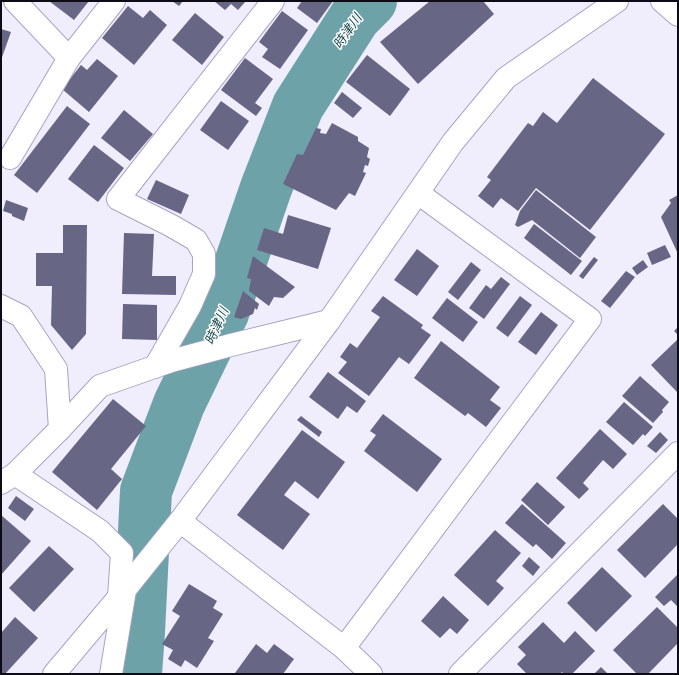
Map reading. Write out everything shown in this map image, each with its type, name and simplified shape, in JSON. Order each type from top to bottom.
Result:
[{"type":"street","points":[[15,1],[69,58]]},
{"type":"street","points":[[10,158],[69,58],[114,1]]},
{"type":"street","points":[[163,364],[204,274],[204,254],[196,240],[118,199],[273,1]]},
{"type":"street","points":[[54,674],[180,521],[330,321],[453,142],[506,78],[617,1]]},
{"type":"street","points":[[662,1],[678,15]]},
{"type":"street","points":[[344,648],[590,319],[418,193]]},
{"type":"street","points":[[1,306],[21,316],[56,369],[60,429]]},
{"type":"street","points":[[111,674],[122,593],[122,553],[100,531],[8,479],[60,429],[100,386],[163,364],[231,345],[330,321]]},
{"type":"street","points":[[460,674],[678,453]]},
{"type":"street","points":[[180,521],[344,648],[371,674]]},
{"type":"building","points":[[49,1],[89,1],[74,20]]},
{"type":"building","points":[[172,1],[183,1],[179,6]]},
{"type":"building","points":[[214,1],[246,1],[238,10],[231,4],[225,10]]},
{"type":"building","points":[[302,1],[333,1],[317,23],[297,8]]},
{"type":"building","points":[[430,1],[483,1],[494,14],[418,84],[380,42]]},
{"type":"building","points":[[128,6],[143,18],[150,10],[167,25],[134,65],[102,38]]},
{"type":"building","points":[[282,11],[308,30],[280,69],[262,57],[268,49],[259,42]]},
{"type":"building","points":[[195,13],[224,37],[202,65],[172,40]]},
{"type":"building","points":[[1,29],[11,32],[1,60]]},
{"type":"building","points":[[367,55],[410,89],[390,116],[346,82]]},
{"type":"building","points":[[245,58],[273,79],[255,103],[262,108],[256,116],[221,90]]},
{"type":"building","points":[[97,59],[118,76],[89,112],[62,89],[81,65],[87,70]]},
{"type":"building","points":[[593,78],[665,134],[590,230],[536,188],[518,211],[501,198],[493,208],[478,196],[491,180],[487,177],[528,123],[533,126],[543,112],[557,123]]},
{"type":"building","points":[[342,92],[362,108],[353,118],[334,103]]},
{"type":"building","points":[[221,101],[249,121],[228,150],[200,130]]},
{"type":"building","points":[[67,106],[90,124],[37,193],[14,175]]},
{"type":"building","points":[[124,110],[153,134],[130,161],[101,138]]},
{"type":"building","points":[[332,123],[358,137],[358,141],[369,148],[367,157],[370,159],[368,166],[365,165],[363,172],[366,173],[355,196],[349,193],[336,210],[283,184],[297,154],[303,155],[316,128],[321,129],[320,133],[326,134]]},
{"type":"building","points":[[94,145],[124,168],[98,202],[68,179]]},
{"type":"building","points":[[156,180],[189,195],[181,214],[147,199]]},
{"type":"building","points":[[536,190],[596,237],[580,258],[532,220],[518,227],[515,225],[520,211]]},
{"type":"building","points":[[678,195],[678,254],[661,217],[671,203],[669,200]]},
{"type":"building","points":[[6,200],[28,208],[24,221],[3,211]]},
{"type":"building","points":[[288,215],[331,228],[318,269],[257,250],[264,228],[283,234]]},
{"type":"building","points":[[534,224],[582,261],[571,275],[524,238]]},
{"type":"building","points":[[63,225],[87,225],[86,334],[72,350],[51,325],[52,286],[36,286],[36,253],[63,253]]},
{"type":"building","points":[[124,233],[154,234],[152,276],[176,276],[176,295],[122,294]]},
{"type":"building","points":[[665,245],[671,257],[652,265],[647,253]]},
{"type":"building","points":[[417,249],[439,266],[417,296],[394,280]]},
{"type":"building","points":[[253,256],[295,287],[283,298],[274,297],[269,306],[249,291],[251,279],[247,278]]},
{"type":"building","points":[[594,257],[598,260],[583,279],[579,276]]},
{"type":"building","points":[[643,260],[648,267],[637,275],[632,268]]},
{"type":"building","points":[[471,262],[481,270],[458,300],[448,292]]},
{"type":"building","points":[[626,271],[635,277],[610,308],[601,301]]},
{"type":"building","points":[[501,277],[510,284],[484,319],[469,308],[486,285],[491,289]]},
{"type":"building","points":[[243,291],[259,304],[257,310],[255,308],[253,314],[241,319],[234,317]]},
{"type":"building","points":[[383,296],[423,325],[421,328],[431,335],[409,364],[399,357],[369,396],[338,373],[347,362],[340,357],[350,343],[357,348],[380,317],[371,311]]},
{"type":"building","points":[[520,296],[532,305],[508,337],[496,328]]},
{"type":"building","points":[[447,298],[478,322],[463,342],[432,318]]},
{"type":"building","points":[[123,304],[157,305],[157,340],[122,339]]},
{"type":"building","points":[[541,312],[558,325],[536,355],[518,342]]},
{"type":"building","points":[[678,327],[678,335],[674,331]]},
{"type":"building","points":[[678,339],[678,393],[651,365]]},
{"type":"building","points":[[441,341],[500,387],[490,400],[501,408],[486,427],[468,413],[465,416],[414,378]]},
{"type":"building","points":[[328,372],[366,401],[357,413],[347,406],[338,419],[309,397]]},
{"type":"building","points":[[640,376],[669,402],[662,410],[663,412],[653,423],[622,396]]},
{"type":"building","points":[[113,399],[146,426],[111,469],[122,479],[97,510],[52,472]]},
{"type":"building","points":[[624,402],[653,427],[645,436],[643,434],[633,445],[606,422]]},
{"type":"building","points":[[383,414],[442,459],[417,492],[364,451],[376,435],[370,431]]},
{"type":"building","points":[[301,416],[322,432],[319,437],[297,420]]},
{"type":"building","points":[[600,429],[627,454],[613,469],[603,460],[583,483],[589,489],[579,499],[556,478]]},
{"type":"building","points":[[302,430],[345,462],[318,499],[295,481],[284,495],[310,514],[283,550],[237,515]]},
{"type":"building","points":[[660,432],[668,440],[656,453],[647,446]]},
{"type":"building","points":[[537,482],[565,507],[548,525],[521,500]]},
{"type":"building","points":[[16,496],[34,509],[25,521],[8,508]]},
{"type":"building","points":[[522,504],[566,543],[552,559],[536,544],[533,547],[505,523]]},
{"type":"building","points":[[663,504],[678,519],[678,544],[645,578],[617,550]]},
{"type":"building","points":[[1,515],[31,541],[1,575]]},
{"type":"building","points":[[495,530],[521,553],[496,581],[504,588],[488,606],[454,575]]},
{"type":"building","points":[[49,546],[74,569],[34,612],[9,588]]},
{"type":"building","points":[[529,557],[540,567],[533,576],[522,566]]},
{"type":"building","points":[[602,567],[632,596],[596,632],[567,603]]},
{"type":"building","points":[[678,574],[678,607],[671,600],[664,606],[655,597]]},
{"type":"building","points":[[189,584],[217,601],[213,608],[223,614],[208,638],[214,641],[197,668],[185,660],[181,667],[168,659],[173,650],[162,644],[180,616],[172,611]]},
{"type":"building","points":[[443,596],[469,620],[457,634],[450,628],[440,638],[421,621]]},
{"type":"building","points":[[657,607],[678,628],[678,643],[648,674],[637,674],[613,650]]},
{"type":"building","points":[[15,617],[38,638],[5,674],[1,674],[1,633]]},
{"type":"building","points":[[543,622],[564,643],[575,631],[595,651],[572,674],[564,674],[562,672],[560,674],[527,674],[517,664],[526,655],[518,647]]},
{"type":"building","points":[[256,644],[267,653],[274,644],[294,659],[283,674],[235,673]]},
{"type":"building","points":[[601,667],[608,674],[594,674]]},
{"type":"waterway","name":"時津川","points":[[136,674],[146,491],[179,404],[223,313],[266,188],[298,106],[355,17],[371,1]]}]
